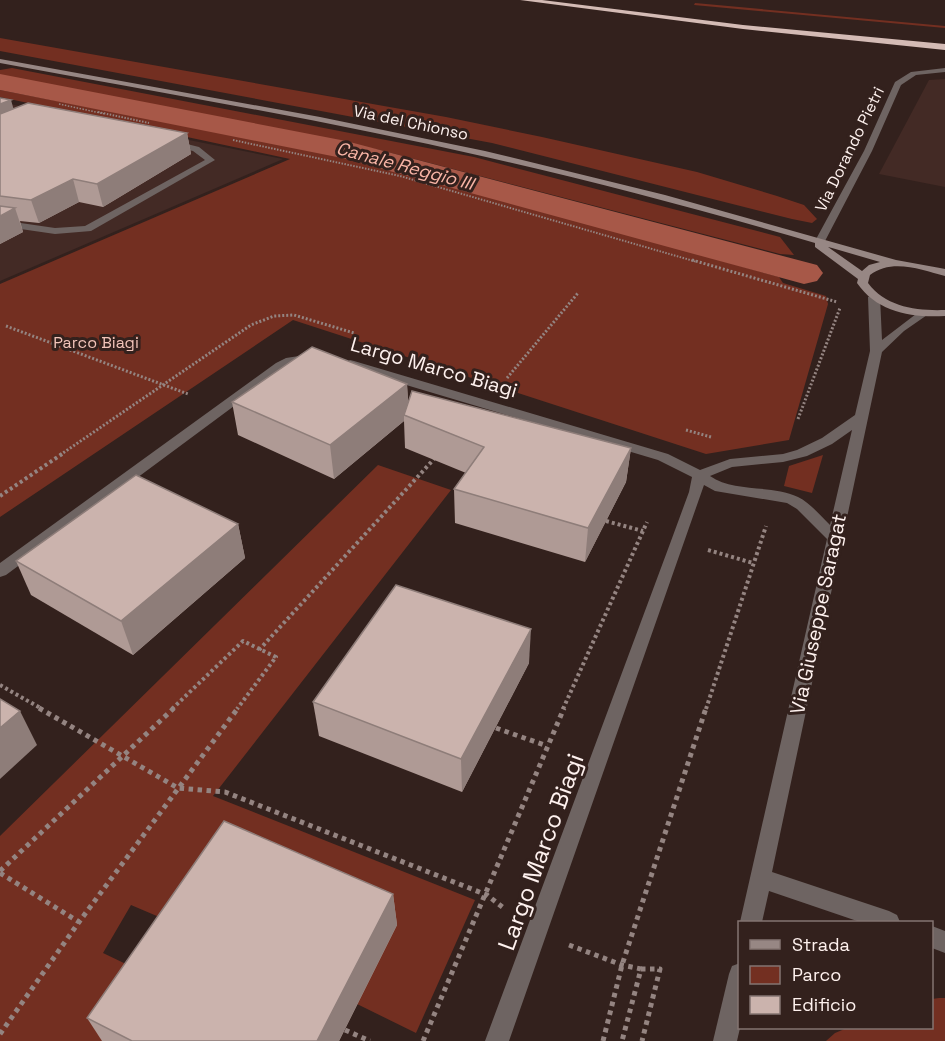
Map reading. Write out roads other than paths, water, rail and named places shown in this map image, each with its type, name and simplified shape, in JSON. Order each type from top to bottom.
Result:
[{"type":"highway","points":[[524,0],[742,27],[945,47]]},
{"type":"highway","points":[[592,0],[744,17]]},
{"type":"highway","points":[[755,19],[889,32]]},
{"type":"main road","name":"Via del Chionso","points":[[0,61],[426,141],[592,180],[894,263],[923,266],[945,273]]},
{"type":"main road","name":"Via del Chionso","points":[[815,240],[863,277]]},
{"type":"main road","name":"Via del Chionso","points":[[874,297],[862,283],[863,277],[868,270],[879,265],[894,263]]},
{"type":"main road","points":[[874,297],[887,304],[924,313],[945,313]]},
{"type":"street","name":"Via Dorando Pietri","points":[[815,240],[868,151],[898,84],[904,77],[916,73],[945,70]]},
{"type":"street","points":[[0,223],[55,231],[87,229],[211,160],[196,149],[163,142]]},
{"type":"street","name":"Via Giuseppe Saragat","points":[[751,921],[876,351],[874,297]]},
{"type":"street","points":[[876,351],[924,313]]},
{"type":"street","name":"Largo Marco Biagi","points":[[0,571],[222,406],[280,366],[304,358],[331,359],[663,457],[699,475],[715,486],[776,495],[802,506],[834,537]]},
{"type":"street","points":[[699,475],[730,463],[783,458],[826,441],[861,417]]},
{"type":"street","name":"Largo Marco Biagi","points":[[497,1041],[689,512],[699,475]]},
{"type":"street","points":[[761,878],[886,921]]},
{"type":"street","points":[[725,1041],[738,983]]},
{"type":"waterway","name":"Canale Reggio III","points":[[0,82],[346,150],[804,273]]},
{"type":"park label","name":"Parco Biagi","points":[[96,342]]}]
